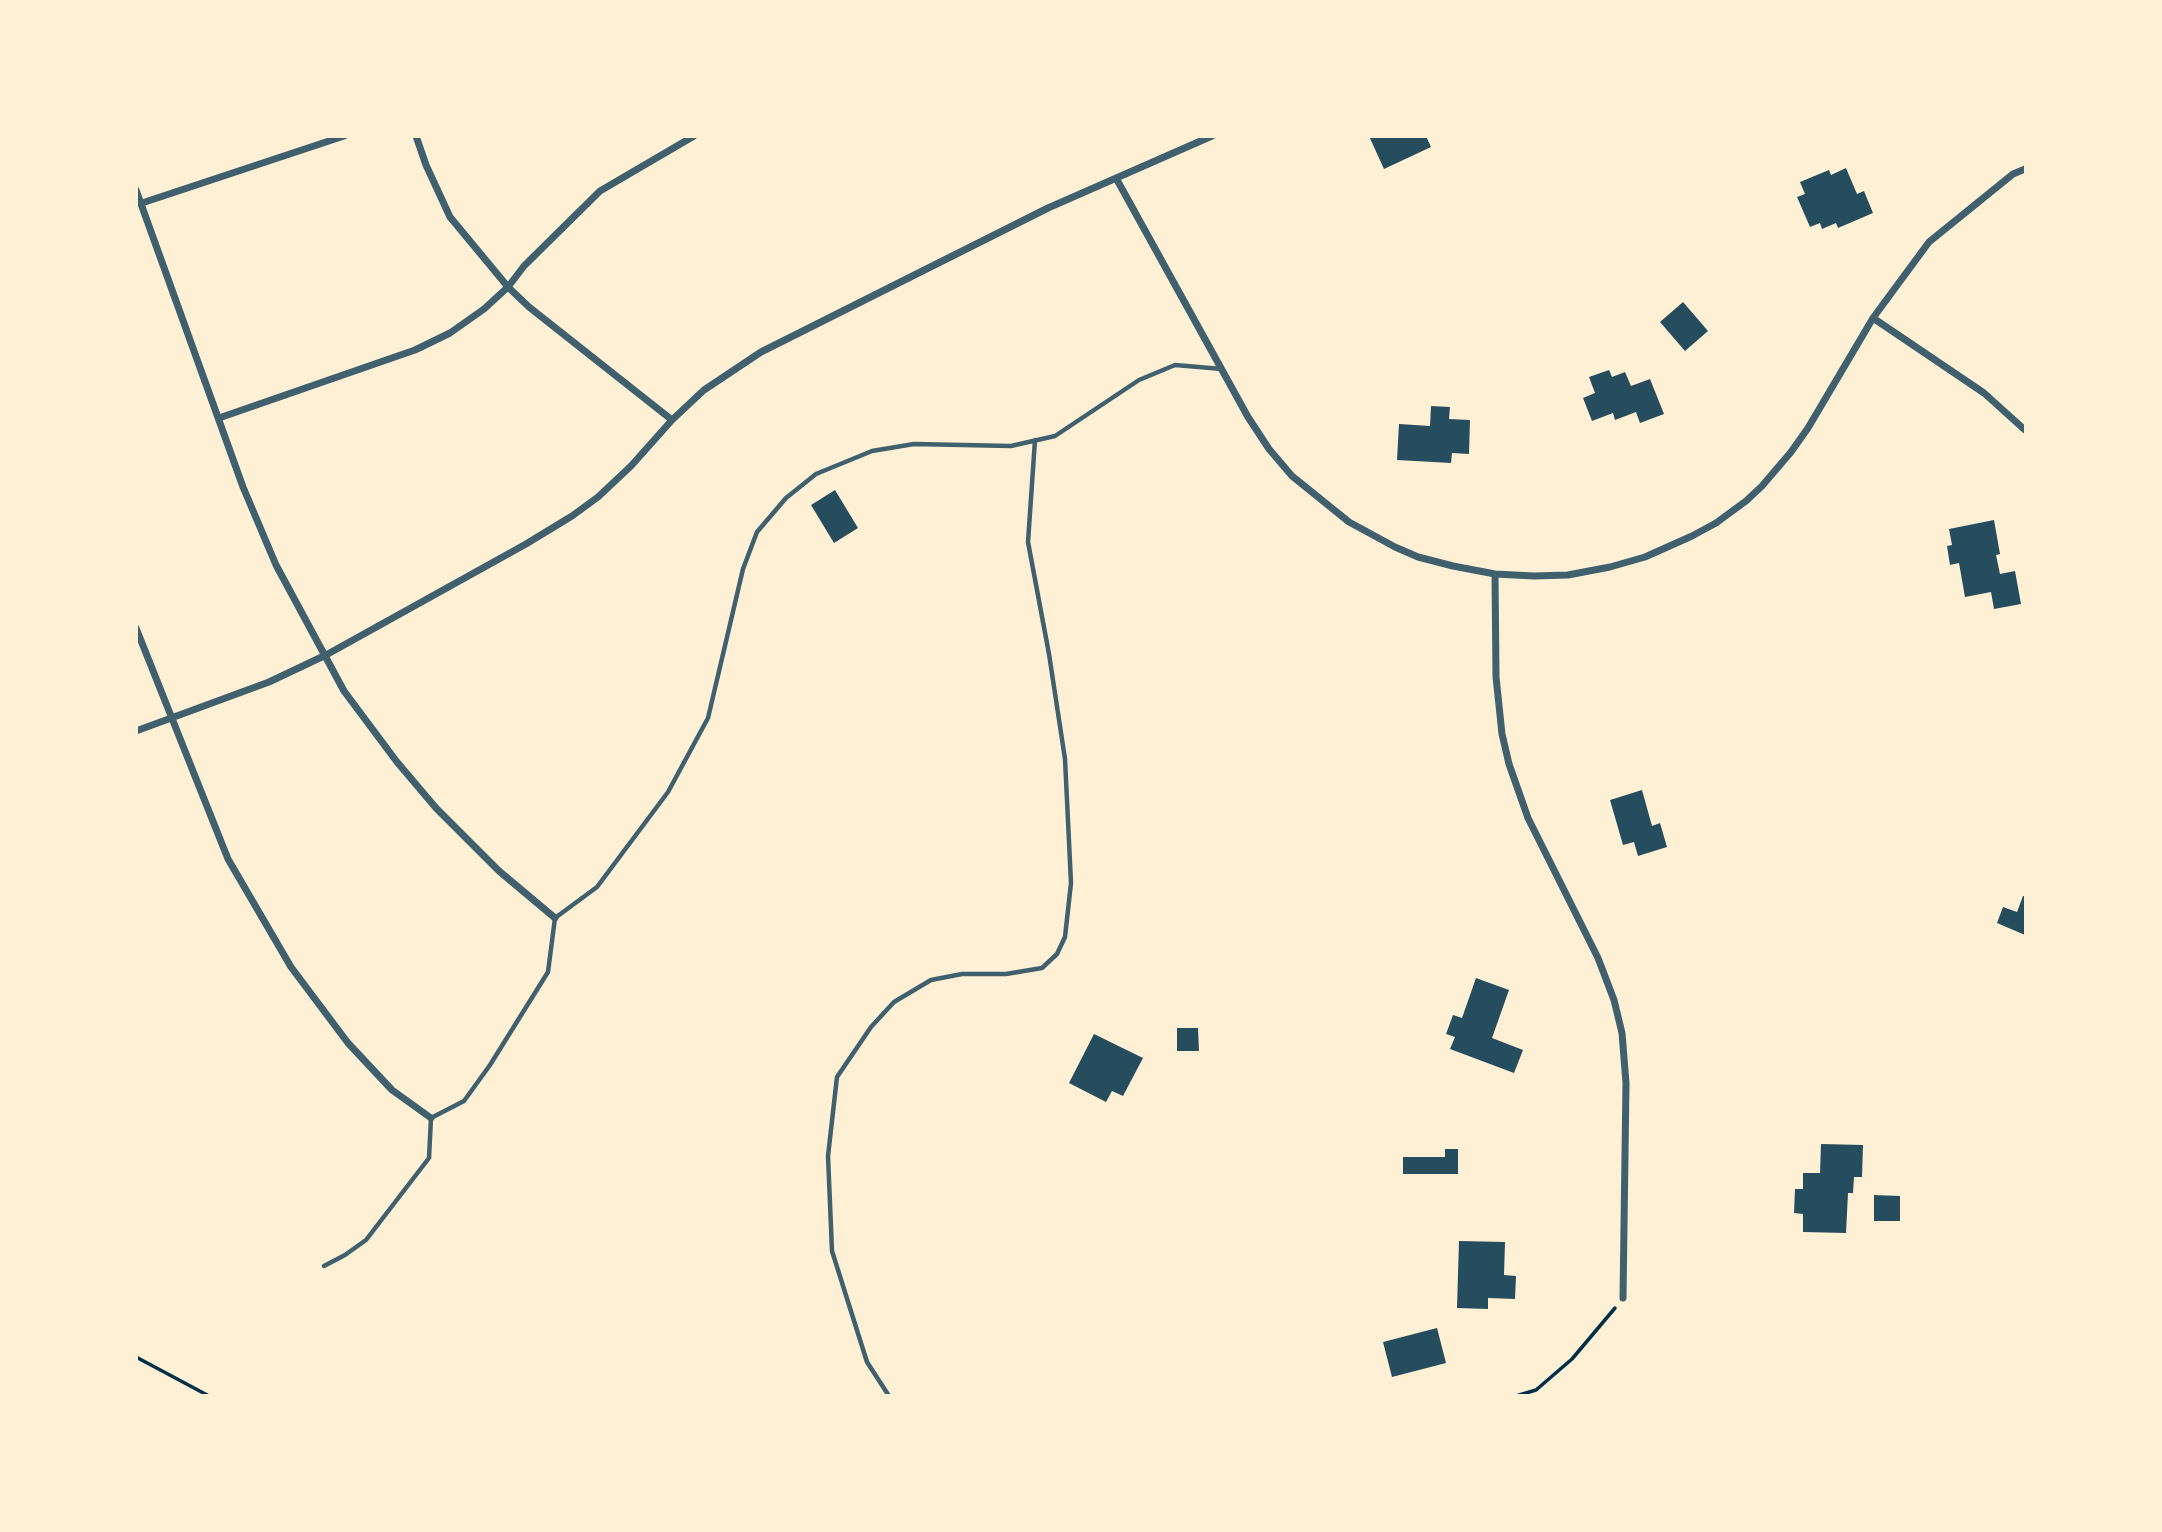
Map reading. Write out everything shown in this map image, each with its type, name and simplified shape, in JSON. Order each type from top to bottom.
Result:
[{"type":"street","points":[[142,203],[344,136]]},
{"type":"street","points":[[416,136],[450,217],[508,287],[529,307],[673,420]]},
{"type":"street","points":[[136,731],[269,682],[326,655],[526,544],[598,498],[704,390],[761,352],[1048,208],[1212,136]]},
{"type":"street","points":[[219,418],[415,350],[450,333],[484,309],[508,287],[524,265],[600,191],[693,137]]},
{"type":"street","points":[[1116,178],[1248,416],[1269,449],[1292,476],[1349,522],[1395,547],[1418,556],[1495,575],[1534,576],[1568,575],[1609,567],[1673,546],[1716,523],[1762,486],[1808,428],[1873,318],[1929,242],[2013,174],[2025,169]]},
{"type":"street","points":[[136,190],[243,487],[276,565],[344,691],[397,762],[436,808],[499,871],[555,918]]},
{"type":"street","points":[[1873,318],[1984,393],[2025,430]]},
{"type":"street","points":[[1495,575],[1496,677],[1509,764],[1528,818],[1584,925],[1598,958],[1614,1000],[1622,1033],[1626,1083],[1623,1298]]},
{"type":"street","points":[[136,628],[228,859],[291,967],[348,1043],[392,1090],[431,1118]]},
{"type":"lane","points":[[324,1266],[366,1240],[429,1158],[431,1118],[464,1101],[490,1065],[548,972],[555,918],[597,887],[668,792],[708,718],[743,569],[757,532],[786,498],[816,474],[872,451],[914,444],[1011,446],[1055,436],[1139,380],[1175,365],[1223,369]]},
{"type":"lane","points":[[889,1395],[867,1362],[832,1251],[828,1156],[837,1077],[871,1027],[894,1002],[931,981],[962,974],[1006,974],[1042,968],[1057,954],[1065,937],[1071,883],[1065,759],[1028,542],[1035,440]]},
{"type":"path","points":[[1516,1395],[1536,1390],[1572,1359],[1623,1298]]},
{"type":"path","points":[[136,1357],[209,1395]]},
{"type":"building","points":[[1369,136],[1426,136],[1431,147],[1384,169]]},
{"type":"building","points":[[1846,168],[1857,194],[1864,191],[1873,213],[1838,228],[1836,223],[1822,229],[1820,223],[1810,227],[1797,197],[1805,194],[1800,182],[1829,170],[1831,175]]},
{"type":"building","points":[[1683,302],[1708,331],[1685,351],[1660,322]]},
{"type":"building","points":[[1609,370],[1612,377],[1625,372],[1631,386],[1650,379],[1664,414],[1640,423],[1636,412],[1615,420],[1613,413],[1592,421],[1583,398],[1595,393],[1589,377]]},
{"type":"building","points":[[1431,406],[1450,407],[1449,419],[1470,420],[1469,454],[1452,453],[1451,463],[1397,460],[1399,424],[1430,426]]},
{"type":"building","points":[[835,490],[858,528],[834,543],[811,505]]},
{"type":"building","points":[[1994,520],[2000,554],[1996,555],[2000,574],[2015,571],[2021,604],[1994,609],[1991,592],[1965,597],[1959,563],[1950,565],[1947,546],[1952,545],[1949,529]]},
{"type":"building","points":[[1642,790],[1652,826],[1660,823],[1667,847],[1638,856],[1634,842],[1623,845],[1610,800]]},
{"type":"building","points":[[2023,896],[2025,935],[1997,923],[2003,907],[2017,912]]},
{"type":"building","points":[[1476,978],[1509,990],[1492,1038],[1523,1050],[1514,1073],[1450,1049],[1455,1037],[1446,1034],[1453,1015],[1462,1018]]},
{"type":"building","points":[[1177,1028],[1198,1028],[1199,1051],[1177,1051]]},
{"type":"building","points":[[1094,1034],[1143,1058],[1123,1096],[1112,1091],[1106,1102],[1069,1083]]},
{"type":"building","points":[[1821,1144],[1863,1145],[1862,1177],[1854,1177],[1853,1193],[1848,1193],[1846,1233],[1803,1232],[1803,1214],[1794,1213],[1795,1189],[1803,1189],[1803,1173],[1820,1173]]},
{"type":"building","points":[[1445,1149],[1458,1149],[1458,1174],[1403,1174],[1403,1157],[1445,1157]]},
{"type":"building","points":[[1874,1195],[1900,1196],[1900,1221],[1874,1221]]},
{"type":"building","points":[[1459,1241],[1505,1242],[1504,1275],[1516,1276],[1515,1299],[1488,1298],[1488,1309],[1457,1308]]},
{"type":"building","points":[[1437,1328],[1446,1363],[1392,1377],[1383,1342]]}]
